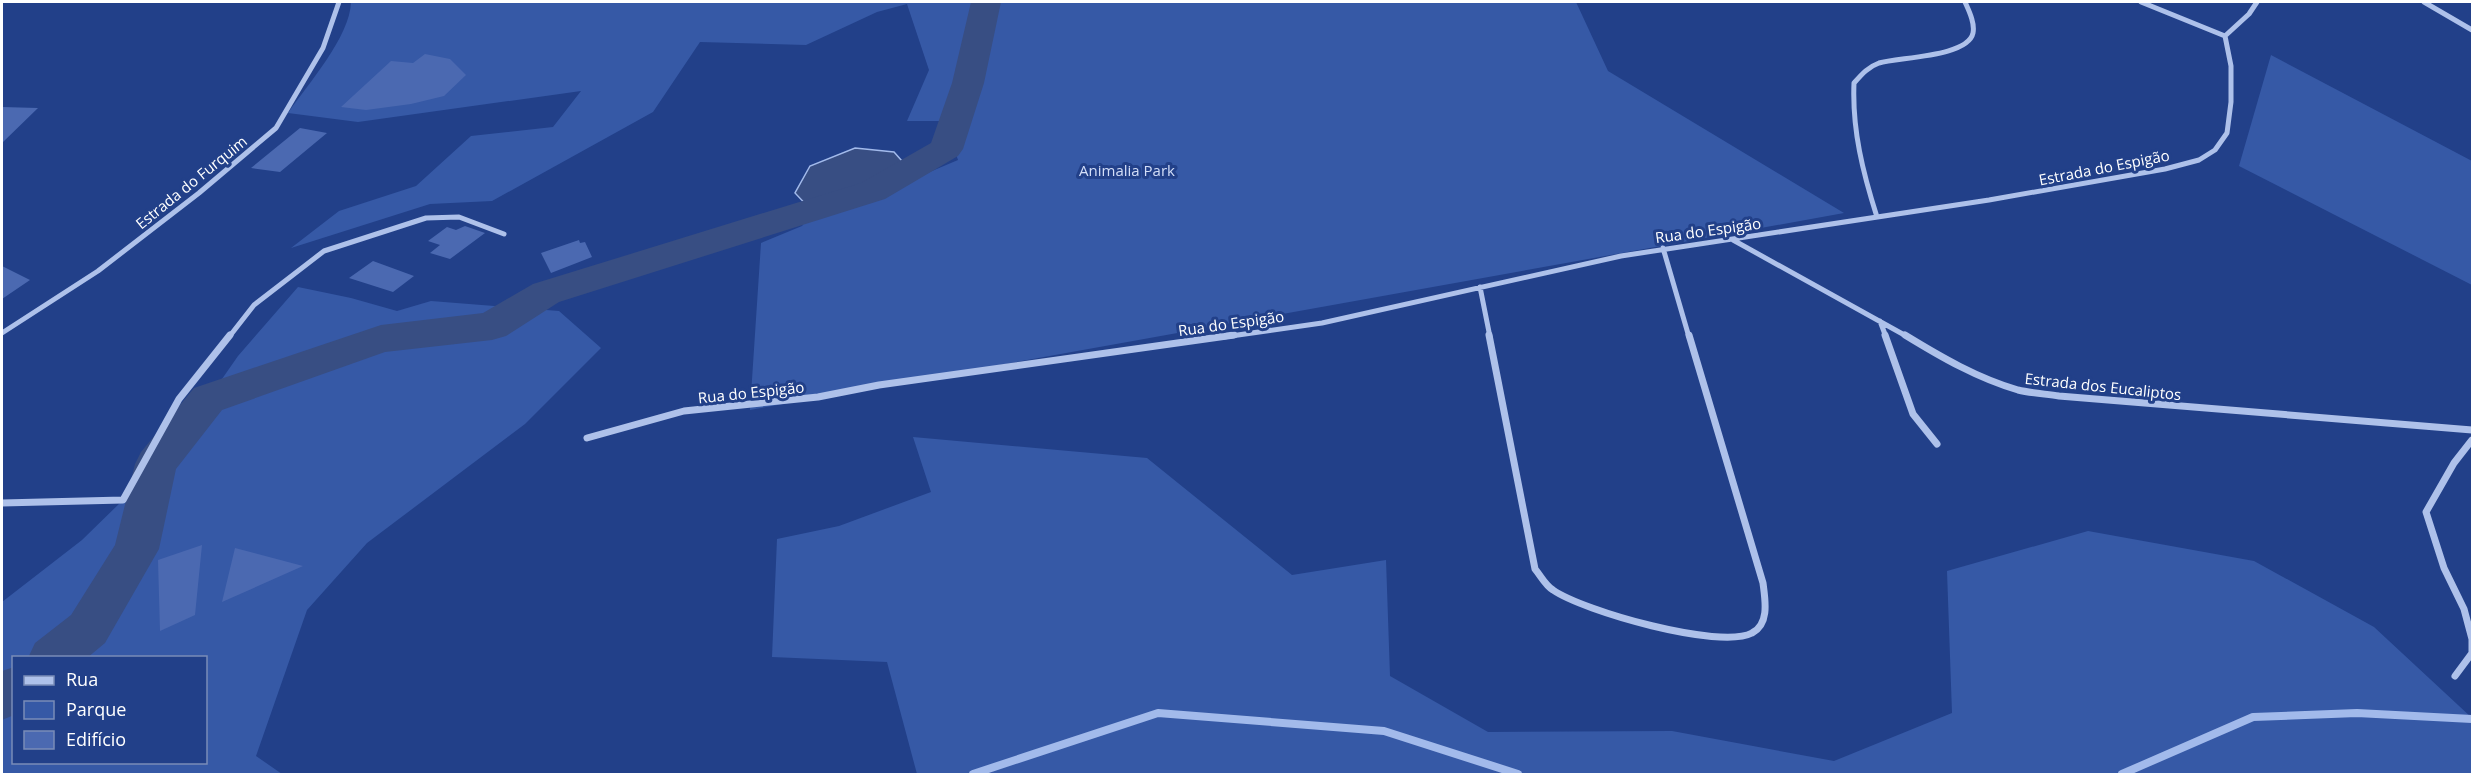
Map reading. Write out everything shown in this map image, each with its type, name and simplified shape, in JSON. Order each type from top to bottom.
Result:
[{"type":"street","name":"Estrada do Furquim","points":[[2,333],[98,271],[191,200],[276,128],[323,48],[339,2]]},
{"type":"street","points":[[1876,217],[1861,161],[1854,119],[1854,83],[1868,68],[1894,59],[1932,54],[1961,46],[1972,38],[1974,30],[1965,2]]},
{"type":"street","points":[[2141,2],[2225,36],[2249,14],[2257,2]]},
{"type":"street","points":[[2424,2],[2472,30]]},
{"type":"street","name":"Estrada do Espigão","points":[[1876,217],[2072,187],[2199,160],[2216,150],[2227,133],[2231,84],[2225,36]]},
{"type":"street","points":[[2,503],[123,500],[179,399],[254,305],[324,250],[426,218],[459,217],[504,234]]},
{"type":"street","name":"Rua do Espigão","points":[[587,438],[684,411],[818,397],[879,385],[1322,323],[1663,248],[1732,240],[1876,217]]},
{"type":"street","name":"Estrada dos Eucaliptos","points":[[1732,240],[1880,320],[1945,359],[1985,378],[2019,390],[2059,396],[2472,430]]},
{"type":"street","points":[[1480,287],[1535,569],[1551,588],[1596,610],[1707,637],[1729,638],[1751,635],[1763,622],[1767,611],[1763,583],[1663,248]]},
{"type":"street","points":[[1880,320],[1913,414],[1937,444]]},
{"type":"street","points":[[2455,676],[2472,653],[2472,639],[2464,609],[2444,568],[2427,512],[2454,463],[2472,440]]},
{"type":"green space","name":"Animalia Park","points":[[351,2],[1576,2],[1608,71],[1844,213],[750,410],[761,243],[802,226],[812,213],[854,204],[958,160],[945,121],[907,121],[929,70],[907,4],[877,12],[806,45],[700,42],[653,112],[492,201],[430,204],[291,248],[339,211],[416,186],[471,136],[553,127],[581,91],[358,122],[288,113],[336,45],[349,16]]},
{"type":"green space","points":[[2271,55],[2472,161],[2472,285],[2239,166]]},
{"type":"green space","points":[[298,287],[397,311],[431,301],[559,311],[601,348],[525,424],[367,543],[307,610],[256,756],[282,774],[2,774],[2,602],[82,540],[123,500],[156,464],[208,399],[238,356]]},
{"type":"green space","points":[[913,437],[1147,458],[1292,575],[1386,560],[1390,676],[1488,732],[1672,731],[1834,761],[1952,713],[1947,571],[2088,531],[2254,561],[2374,627],[2472,718],[2472,774],[917,774],[887,662],[772,657],[777,539],[839,526],[931,492]]},
{"type":"shaded area","points":[[855,148],[894,152],[910,170],[873,191],[812,211],[795,193],[810,166]]},
{"type":"building","points":[[425,54],[450,59],[466,75],[444,96],[411,104],[366,110],[341,107],[391,61],[413,63]]},
{"type":"building","points":[[2,107],[38,108],[2,143]]},
{"type":"building","points":[[300,128],[327,133],[280,172],[251,168]]},
{"type":"building","points":[[465,226],[485,233],[450,259],[430,253],[440,245],[428,241],[447,227],[456,230]]},
{"type":"building","points":[[579,240],[580,243],[585,242],[592,257],[551,273],[541,253]]},
{"type":"building","points":[[373,261],[414,276],[393,292],[349,278]]},
{"type":"building","points":[[2,266],[30,280],[2,299]]},
{"type":"building","points":[[202,545],[195,615],[160,631],[158,560]]},
{"type":"building","points":[[235,548],[303,566],[222,602]]},
{"type":"waterway","points":[[54,656],[88,629],[137,549],[156,464],[208,399],[381,339],[492,326],[546,293],[873,191],[946,149],[968,83],[986,2]]},
{"type":"waterway","points":[[2,698],[12,690]]},
{"type":"waterway","points":[[973,774],[1158,713],[1384,731],[1518,774]]},
{"type":"waterway","points":[[2122,774],[2253,717],[2357,713],[2472,719]]}]
